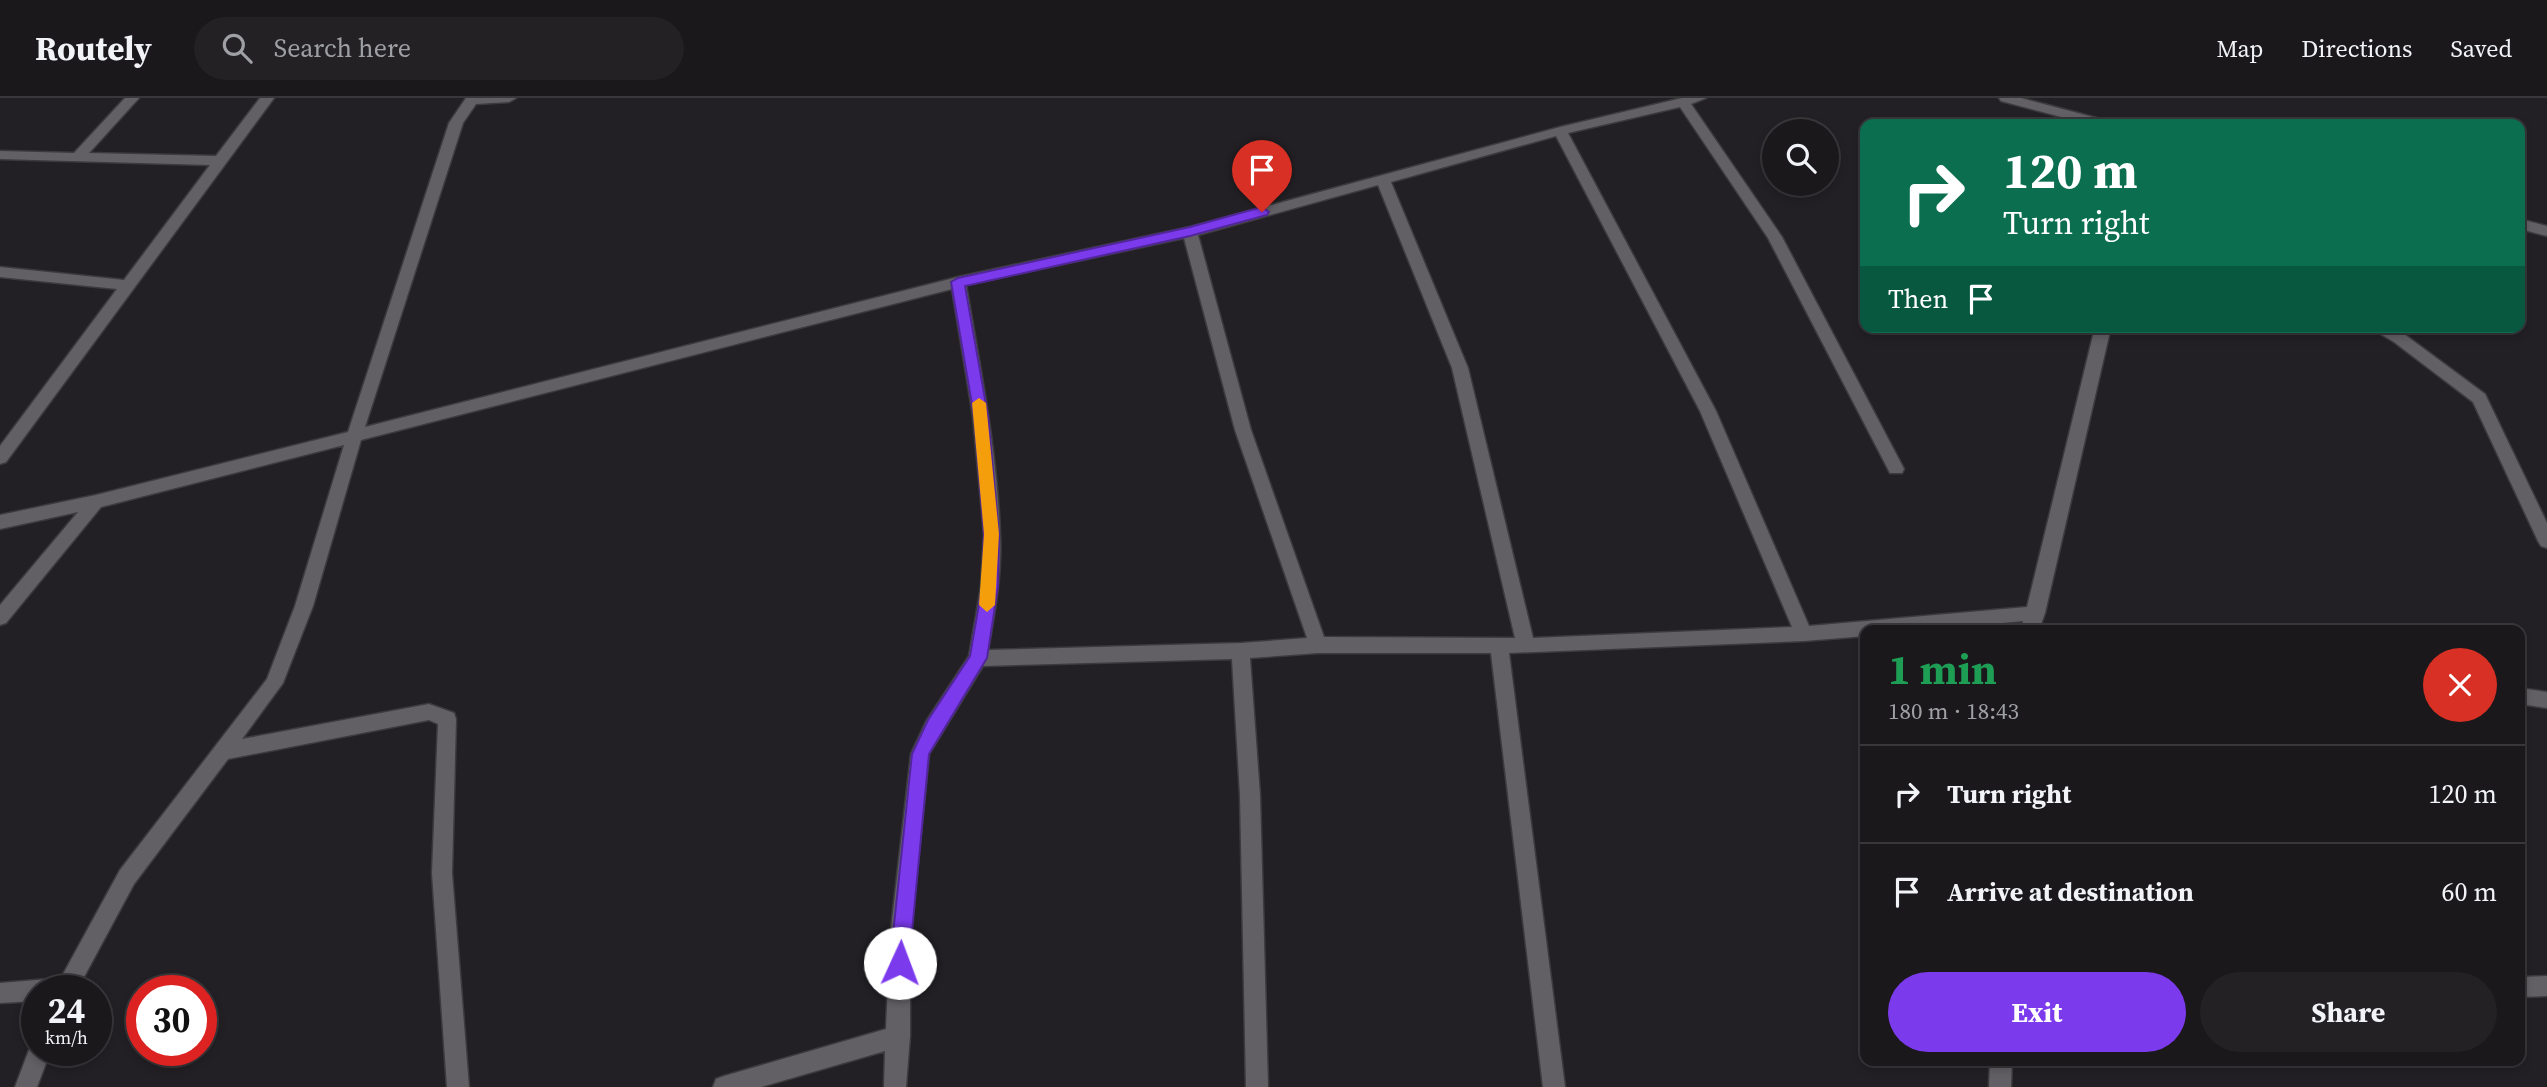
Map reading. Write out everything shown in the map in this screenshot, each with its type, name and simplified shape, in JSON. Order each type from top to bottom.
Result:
[{"type":"street","points":[[77,158],[132,98]]},
{"type":"street","points":[[0,458],[267,98]]},
{"type":"street","points":[[74,975],[127,877],[274,683],[304,606],[354,437],[456,123],[472,99],[509,98]]},
{"type":"street","points":[[2006,98],[2084,119]]},
{"type":"street","points":[[0,522],[96,502],[958,282],[1190,232],[1560,131],[1691,100],[1775,237],[1896,469]]},
{"type":"street","points":[[1560,131],[1709,411],[1804,634]]},
{"type":"street","points":[[0,155],[222,161]]},
{"type":"street","points":[[1382,178],[1460,368],[1526,646]]},
{"type":"street","points":[[2525,226],[2547,231]]},
{"type":"street","points":[[1190,232],[1243,430],[1318,645]]},
{"type":"street","points":[[0,272],[128,285]]},
{"type":"street","points":[[895,1087],[899,1036],[900,939],[920,754],[934,726],[978,658],[990,587],[992,534],[981,416],[958,282]]},
{"type":"street","points":[[1976,625],[2033,622],[2102,333]]},
{"type":"street","points":[[2389,333],[2479,398],[2547,541]]},
{"type":"street","points":[[0,618],[96,502]]},
{"type":"street","points":[[978,658],[1241,651],[1318,645],[1526,646],[1860,631]]},
{"type":"street","points":[[1499,646],[1554,1087]]},
{"type":"street","points":[[1241,651],[1250,795],[1257,1087]]},
{"type":"street","points":[[2525,697],[2547,700]]},
{"type":"street","points":[[220,752],[429,712],[447,719],[442,873],[458,1087]]},
{"type":"street","points":[[2525,987],[2547,986]]},
{"type":"street","points":[[0,993],[21,992]]},
{"type":"street","points":[[724,1087],[899,1036]]},
{"type":"street","points":[[26,1087],[34,1066]]},
{"type":"street","points":[[2000,1087],[2001,1066]]},
{"type":"slow traffic","points":[[979,403],[992,534],[987,605]]},
{"type":"route","points":[[900,963],[900,939],[920,754],[934,726],[978,658],[990,587],[992,534],[981,416],[958,282],[1190,232],[1262,212]]}]
